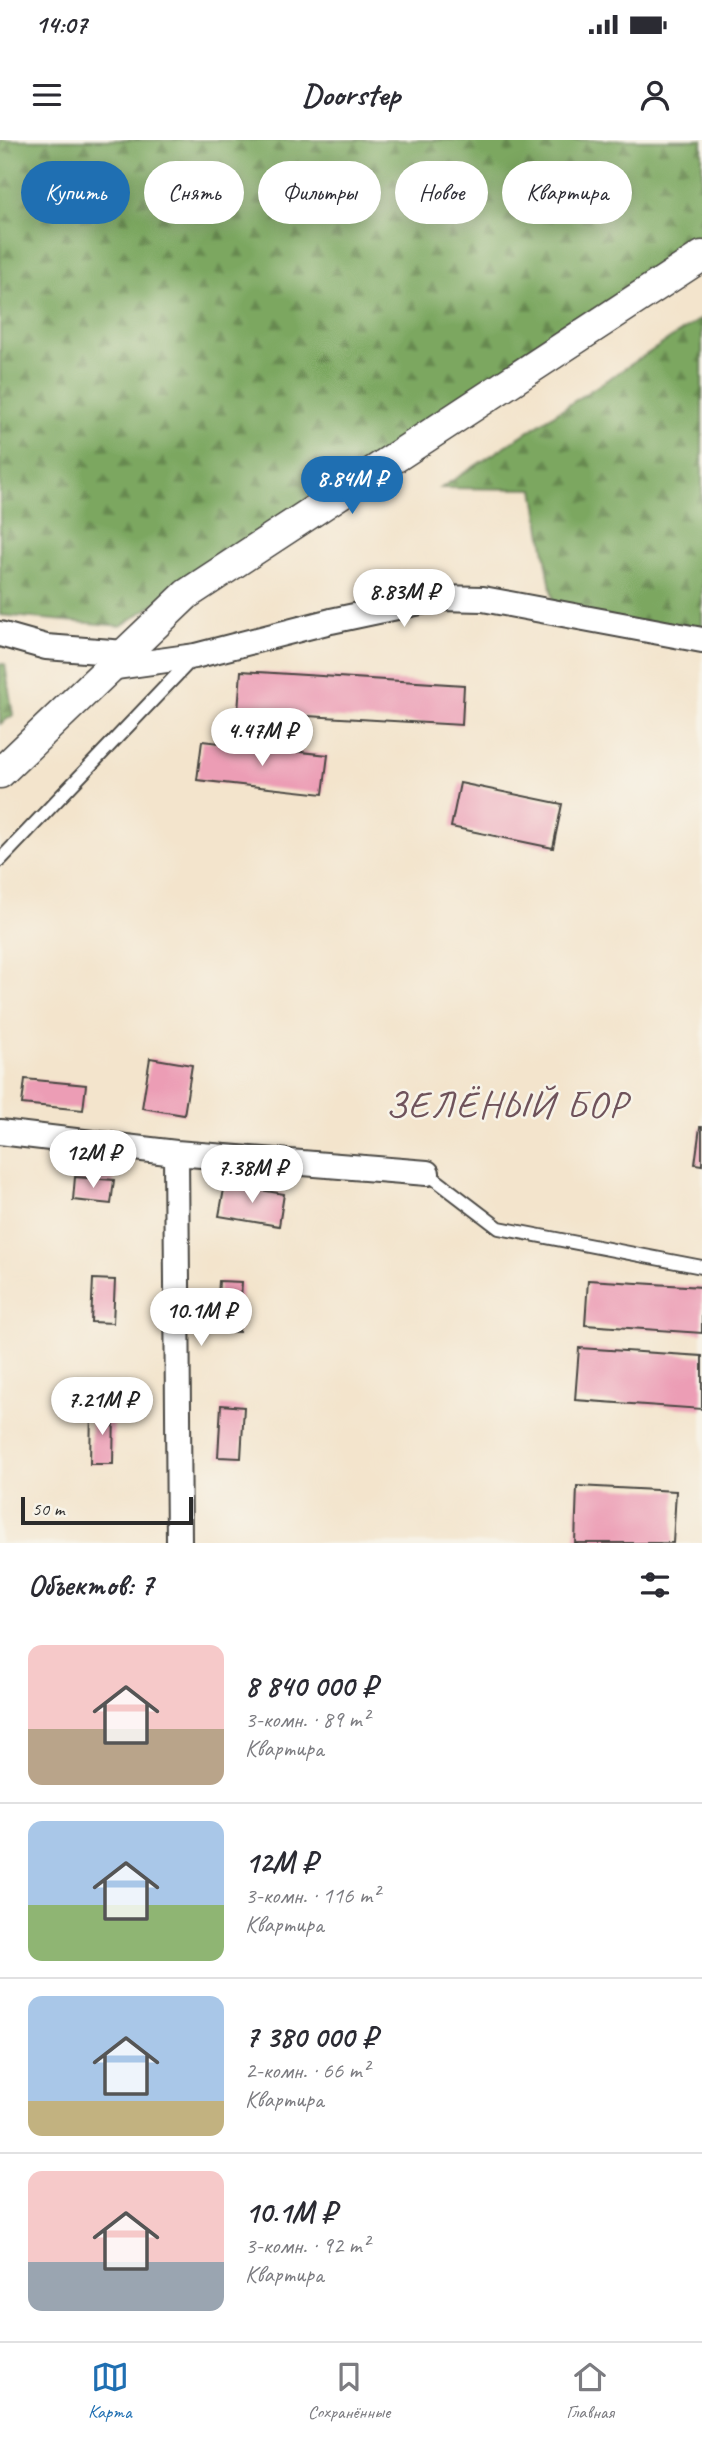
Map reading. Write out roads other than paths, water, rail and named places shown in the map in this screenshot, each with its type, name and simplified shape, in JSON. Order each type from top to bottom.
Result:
[{"type":"street","points":[[0,773],[187,594],[702,257]]},
{"type":"street","points":[[0,634],[46,647],[117,660],[195,656],[331,621],[439,598],[483,599],[702,640]]},
{"type":"street","points":[[0,1132],[176,1153],[427,1173]]},
{"type":"street","points":[[176,1153],[179,1543]]},
{"type":"lane","points":[[0,860],[195,656]]},
{"type":"lane","points":[[427,1173],[499,1228],[702,1267]]},
{"type":"district","name":"ЗЕЛЁНЫЙ БОР","points":[[507,1104]]}]
